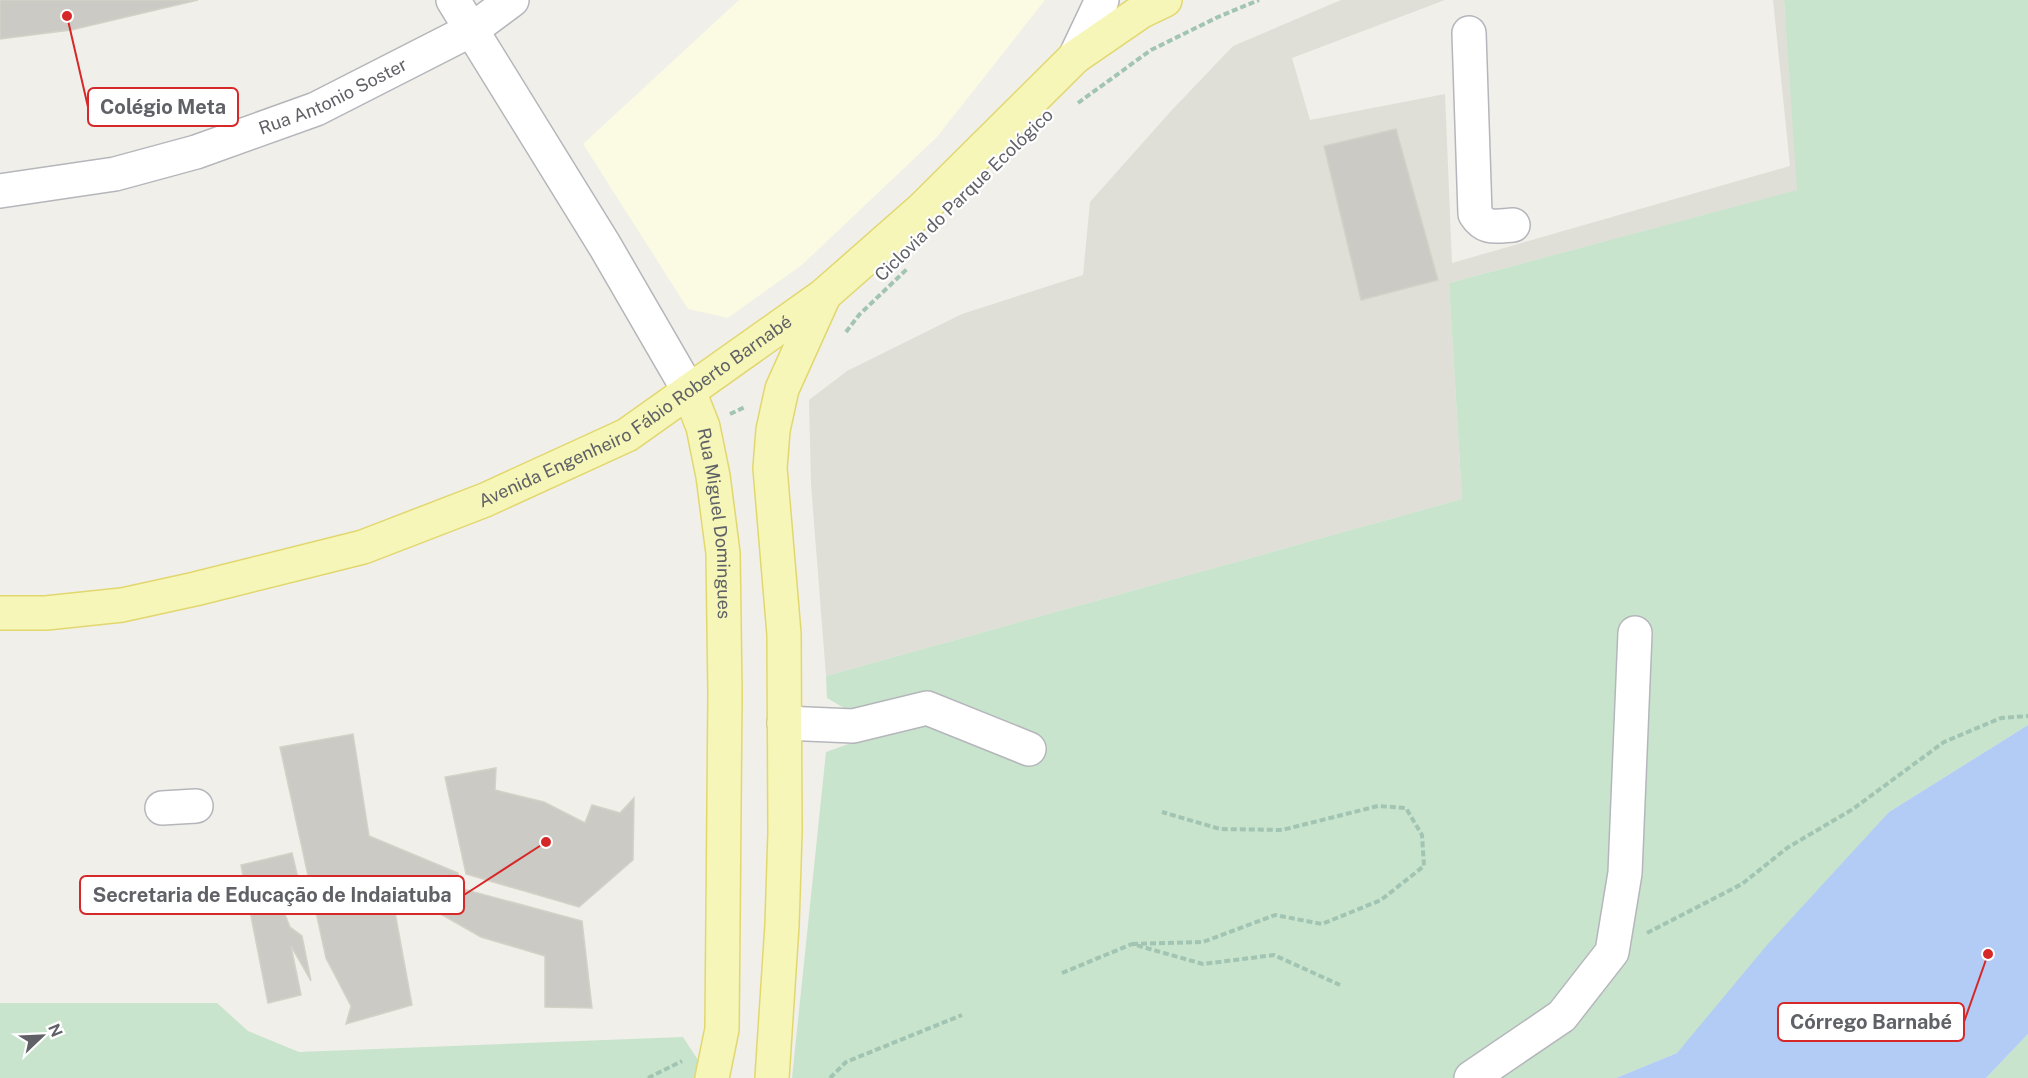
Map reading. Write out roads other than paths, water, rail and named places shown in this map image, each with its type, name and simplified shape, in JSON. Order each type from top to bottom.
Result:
[{"type":"main road","name":"Avenida Engenheiro Fábio Roberto Barnabé","points":[[0,613],[46,613],[122,605],[217,584],[363,547],[485,500],[627,435],[824,296],[922,209],[1075,57],[1142,10],[1165,0]]},
{"type":"main road","points":[[772,1078],[785,832],[784,634],[770,468],[773,430],[782,389],[824,296]]},
{"type":"main road","name":"Rua Miguel Domingues","points":[[688,391],[703,427],[713,476],[723,553],[725,682],[722,1029],[700,1068]]},
{"type":"street","name":"Rua Miguel Domingues","points":[[453,0],[605,246],[688,391]]},
{"type":"street","name":"Rua Antonio Soster","points":[[0,190],[115,174],[196,152],[316,110],[473,29],[512,0]]},
{"type":"street","points":[[1075,57],[1102,0]]},
{"type":"street","points":[[1469,33],[1475,214],[1480,222],[1490,226],[1513,225]]},
{"type":"street","points":[[1471,1078],[1562,1016],[1612,952],[1625,873],[1635,633]]},
{"type":"street","points":[[784,723],[853,726],[927,708],[1029,749]]},
{"type":"street","points":[[162,808],[196,806]]},
{"type":"water","points":[[2028,725],[2028,1034],[1986,1078],[1616,1078],[1677,1053],[1767,945],[1889,812]]},
{"type":"place","name":"Colégio Meta","points":[[67,16]]},
{"type":"place","name":"Secretaria de Educação de Indaiatuba","points":[[546,842]]},
{"type":"place","name":"Córrego Barnabé","points":[[1988,954]]}]
